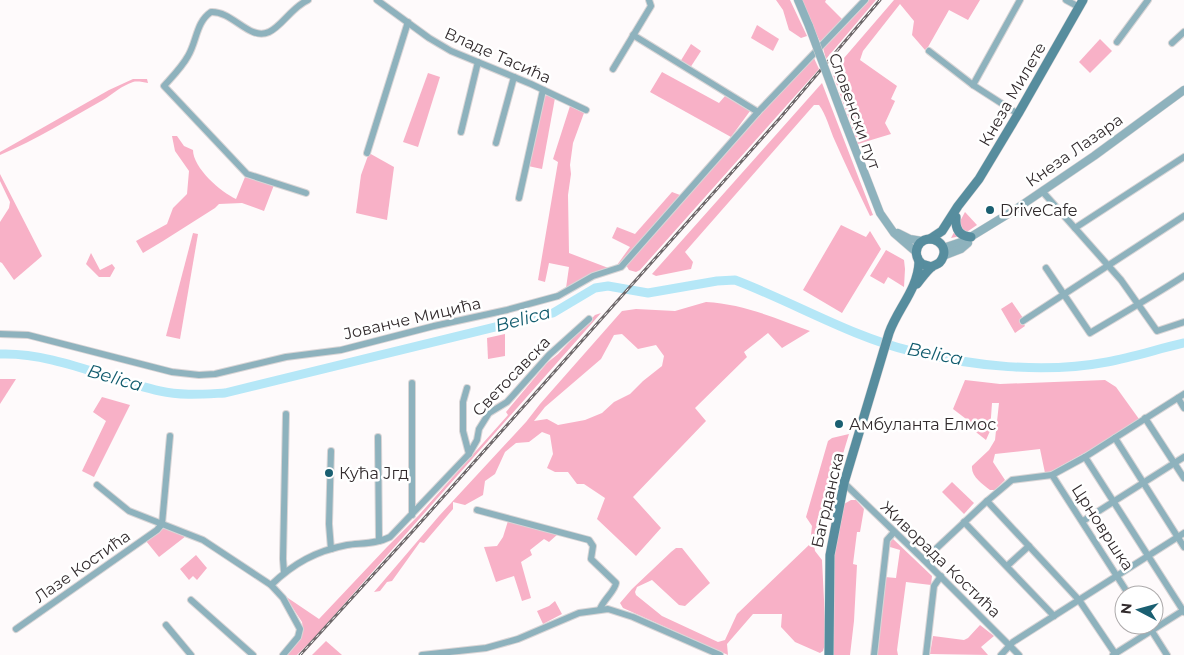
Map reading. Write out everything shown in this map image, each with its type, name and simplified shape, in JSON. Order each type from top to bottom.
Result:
[{"type":"main road","name":"Кнеза Милете","points":[[943,250],[964,200],[988,165],[1081,4]]},
{"type":"main road","name":"Кнеза Милете","points":[[926,240],[942,231],[964,200]]},
{"type":"main road","points":[[956,217],[958,231],[964,236],[971,237]]},
{"type":"main road","points":[[926,240],[936,240],[943,250],[939,263],[932,266],[912,291],[919,262],[916,252],[918,246],[926,240]]},
{"type":"main road","points":[[919,262],[932,266]]},
{"type":"main road","name":"Багрданска","points":[[829,655],[830,556],[844,483],[889,333],[897,315],[912,291]]},
{"type":"street","points":[[306,192],[247,174],[164,86],[183,64],[193,45],[200,23],[212,12],[224,14],[249,30],[263,34],[270,32],[298,5],[308,0]]},
{"type":"street","name":"Владе Тасића","points":[[377,0],[450,51],[514,77],[586,110]]},
{"type":"street","points":[[613,69],[651,6],[649,0]]},
{"type":"street","name":"Словенски пут","points":[[798,0],[875,205],[899,238],[916,252]]},
{"type":"street","name":"Јованче Мицића","points":[[0,334],[28,335],[172,372],[199,375],[215,374],[286,356],[342,350],[550,298],[568,291],[594,276],[621,267],[758,112],[865,0]]},
{"type":"street","points":[[973,85],[1020,0]]},
{"type":"street","points":[[1066,0],[1081,4]]},
{"type":"street","points":[[1117,42],[1148,0]]},
{"type":"street","points":[[367,153],[408,22]]},
{"type":"street","points":[[1172,43],[1184,32]]},
{"type":"street","points":[[633,35],[758,112]]},
{"type":"street","points":[[929,51],[973,85],[1018,114]]},
{"type":"street","points":[[461,132],[478,62]]},
{"type":"street","points":[[496,143],[514,77]]},
{"type":"street","points":[[519,198],[543,90]]},
{"type":"street","name":"Кнеза Лазара","points":[[943,250],[961,243],[980,232],[1042,191],[1094,156],[1184,90]]},
{"type":"street","points":[[1075,228],[1184,157]]},
{"type":"street","points":[[1042,191],[1108,265],[1139,304],[1156,330],[1184,322]]},
{"type":"street","points":[[1023,321],[1184,216]]},
{"type":"street","points":[[892,229],[910,239],[926,240]]},
{"type":"street","name":"Кнеза Лазара","points":[[943,250],[960,249],[980,232]]},
{"type":"street","points":[[1046,268],[1090,333],[1146,301],[1184,276]]},
{"type":"street","name":"Светосавска","points":[[271,585],[284,572],[306,558],[331,549],[379,541],[390,537],[469,454],[477,440],[479,429],[489,413],[506,402],[549,355],[588,319]]},
{"type":"street","points":[[412,383],[412,515]]},
{"type":"street","points":[[467,388],[463,402],[463,431],[469,454]]},
{"type":"street","points":[[924,560],[987,500],[1012,480],[1052,475],[1085,457],[1184,394]]},
{"type":"street","points":[[1178,398],[1184,408]]},
{"type":"street","points":[[284,572],[286,414]]},
{"type":"street","points":[[1145,418],[1184,478]]},
{"type":"street","points":[[162,524],[170,436]]},
{"type":"street","points":[[378,437],[379,541]]},
{"type":"street","points":[[1115,438],[1181,535],[1184,547]]},
{"type":"street","points":[[331,451],[328,524],[331,549]]},
{"type":"street","points":[[1085,457],[1184,611],[1164,621]]},
{"type":"street","points":[[1083,521],[1184,458]]},
{"type":"street","name":"Црновршка","points":[[1052,475],[1124,585]]},
{"type":"street","name":"Живорада Костића","points":[[844,483],[941,576],[1019,655]]},
{"type":"street","points":[[97,485],[129,511],[203,540],[271,585],[283,598],[300,629],[298,637],[283,655]]},
{"type":"street","points":[[987,500],[1080,600],[1115,655],[1141,635]]},
{"type":"street","points":[[477,510],[589,540],[593,546],[591,559],[616,585],[605,598],[600,609]]},
{"type":"street","points":[[964,522],[1054,616]]},
{"type":"street","name":"Лазе Костића","points":[[16,629],[157,530],[162,524]]},
{"type":"street","points":[[874,655],[887,540],[894,532]]},
{"type":"street","points":[[1001,655],[1013,642],[1181,535]]},
{"type":"street","points":[[1008,566],[1029,546]]},
{"type":"street","points":[[926,655],[934,586],[941,576]]},
{"type":"street","points":[[191,600],[253,655]]},
{"type":"street","points":[[422,655],[486,648],[518,639],[579,613],[600,609],[608,609],[626,614],[720,655]]},
{"type":"street","points":[[166,625],[191,655]]},
{"type":"street","points":[[1154,635],[1167,655]]},
{"type":"shaded area","points":[[776,0],[790,0],[807,36],[801,38],[789,30],[783,10]]},
{"type":"shaded area","points":[[801,0],[826,0],[825,2],[843,20],[820,42]]},
{"type":"shaded area","points":[[868,0],[876,0],[826,59],[823,48]]},
{"type":"shaded area","points":[[894,0],[980,0],[968,20],[949,10],[925,50],[912,35],[914,21],[900,4],[863,51],[860,60],[897,86],[891,99],[895,101],[885,123],[891,134],[858,144],[832,72]]},
{"type":"shaded area","points":[[757,25],[779,39],[773,51],[751,38]]},
{"type":"shaded area","points":[[1100,39],[1112,51],[1090,73],[1079,62]]},
{"type":"shaded area","points":[[691,44],[701,51],[690,68],[680,62]]},
{"type":"shaded area","points":[[813,56],[819,69],[640,270],[636,272],[629,270],[626,265]]},
{"type":"shaded area","points":[[662,72],[719,103],[725,96],[750,111],[731,137],[650,92]]},
{"type":"shaded area","points":[[428,73],[440,77],[418,147],[403,142]]},
{"type":"shaded area","points":[[133,79],[147,79],[148,83],[133,82],[27,143],[0,155],[0,152],[109,90]]},
{"type":"shaded area","points":[[822,83],[873,215],[870,216],[824,113],[819,105],[814,105],[685,252],[693,262],[691,269],[656,276],[652,274]]},
{"type":"shaded area","points":[[547,95],[555,98],[542,169],[528,166],[544,97]]},
{"type":"shaded area","points":[[570,106],[584,113],[573,143],[570,165],[571,174],[568,195],[569,253],[610,269],[580,280],[566,288],[569,267],[549,263],[545,282],[538,280],[558,162],[553,159]]},
{"type":"shaded area","points":[[172,136],[177,136],[184,146],[193,150],[194,157],[209,179],[236,199],[245,177],[274,185],[264,211],[242,203],[219,204],[143,253],[136,241],[167,224],[173,208],[187,194],[189,171],[175,151]]},
{"type":"shaded area","points":[[369,153],[394,167],[387,220],[356,213],[361,175]]},
{"type":"shaded area","points":[[0,174],[42,256],[14,280],[0,262],[0,222],[9,208],[10,202],[0,181]]},
{"type":"shaded area","points":[[672,192],[680,195],[621,264],[613,268],[630,247],[612,238],[617,227],[635,234]]},
{"type":"shaded area","points":[[965,212],[977,225],[961,236],[951,238]]},
{"type":"shaded area","points":[[841,225],[866,237],[870,231],[881,249],[842,313],[803,290]]},
{"type":"shaded area","points":[[193,233],[198,234],[180,339],[166,336]]},
{"type":"shaded area","points":[[886,250],[904,260],[904,287],[888,277],[884,284],[870,276]]},
{"type":"shaded area","points":[[91,253],[100,270],[112,264],[115,268],[110,277],[99,277],[86,264]]},
{"type":"shaded area","points":[[706,302],[720,303],[759,312],[810,331],[782,348],[768,333],[744,352],[747,357],[695,408],[706,421],[633,497],[661,528],[636,556],[597,519],[605,498],[584,484],[577,484],[568,472],[555,472],[547,468],[553,454],[550,435],[542,432],[529,442],[516,443],[505,452],[495,474],[485,481],[483,495],[465,505],[453,502],[453,509],[424,543],[420,542],[392,581],[387,582],[380,591],[374,592],[439,516],[526,422],[622,311],[636,309],[675,311]],"holes":[[[622,334],[638,349],[656,345],[664,356],[662,366],[630,394],[614,402],[602,413],[585,420],[558,425],[547,419],[534,421],[545,407],[601,359],[614,335]]]},
{"type":"shaded area","points":[[1012,302],[1023,318],[1021,319],[1025,326],[1015,333],[1001,309]]},
{"type":"shaded area","points":[[601,313],[315,637],[297,655],[286,655],[303,629],[302,622],[285,596],[319,619],[419,515],[508,415],[506,412],[547,363],[595,315]]},
{"type":"shaded area","points":[[505,334],[505,356],[488,359],[487,338]]},
{"type":"shaded area","points":[[0,379],[16,379],[0,404]]},
{"type":"shaded area","points":[[965,380],[1000,384],[1105,380],[1116,387],[1139,419],[1108,440],[1050,472],[1045,473],[1040,449],[995,454],[993,462],[1005,480],[995,490],[990,490],[975,477],[972,466],[989,450],[995,440],[999,403],[992,403],[990,431],[986,440],[972,429],[974,425],[953,409]]},
{"type":"shaded area","points":[[102,397],[130,405],[94,477],[82,471],[106,421],[93,412]]},
{"type":"shaded area","points":[[849,434],[839,467],[828,483],[814,545],[815,551],[822,560],[826,640],[823,651],[820,653],[795,642],[781,627],[782,614],[753,614],[727,644],[728,655],[623,608],[620,603],[632,589],[671,552],[676,548],[682,548],[710,583],[685,606],[679,605],[652,580],[637,587],[636,595],[662,616],[718,642],[725,640],[737,614],[810,544],[812,526],[806,517],[828,441],[832,438]]},
{"type":"shaded area","points":[[952,482],[974,503],[964,514],[942,492]]},
{"type":"shaded area","points":[[851,500],[856,500],[864,509],[860,532],[857,532],[853,564],[857,565],[854,621],[850,655],[834,655],[832,557],[844,504]]},
{"type":"shaded area","points":[[508,521],[558,534],[549,542],[544,539],[530,550],[532,555],[521,562],[531,598],[522,601],[514,576],[496,582],[484,547],[497,546],[503,537]]},
{"type":"shaded area","points":[[164,528],[186,536],[159,557],[146,541]]},
{"type":"shaded area","points":[[892,538],[932,576],[931,585],[906,582],[897,650],[898,655],[877,655],[885,577],[896,578],[900,550],[890,547]]},
{"type":"shaded area","points":[[196,555],[207,568],[197,580],[193,576],[189,580],[180,569]]},
{"type":"shaded area","points":[[555,601],[562,614],[543,624],[537,611]]},
{"type":"shaded area","points":[[980,625],[994,636],[981,647],[988,655],[930,654],[933,636],[964,640]]},
{"type":"shaded area","points":[[326,641],[342,655],[312,655]]},
{"type":"waterway","name":"Belica","points":[[0,354],[40,357],[168,393],[225,393],[553,313],[595,288],[608,286],[648,293],[717,281],[735,280],[889,345],[959,361],[1008,367],[1083,366],[1117,360],[1184,343]]},
{"type":"railway","points":[[300,655],[412,532],[780,118],[880,0]]},
{"type":"place","name":"DriveCafe","points":[[990,210]]},
{"type":"place","name":"Амбуланта Елмос","points":[[839,424]]},
{"type":"place","name":"Кућа Јгд","points":[[329,473]]}]
